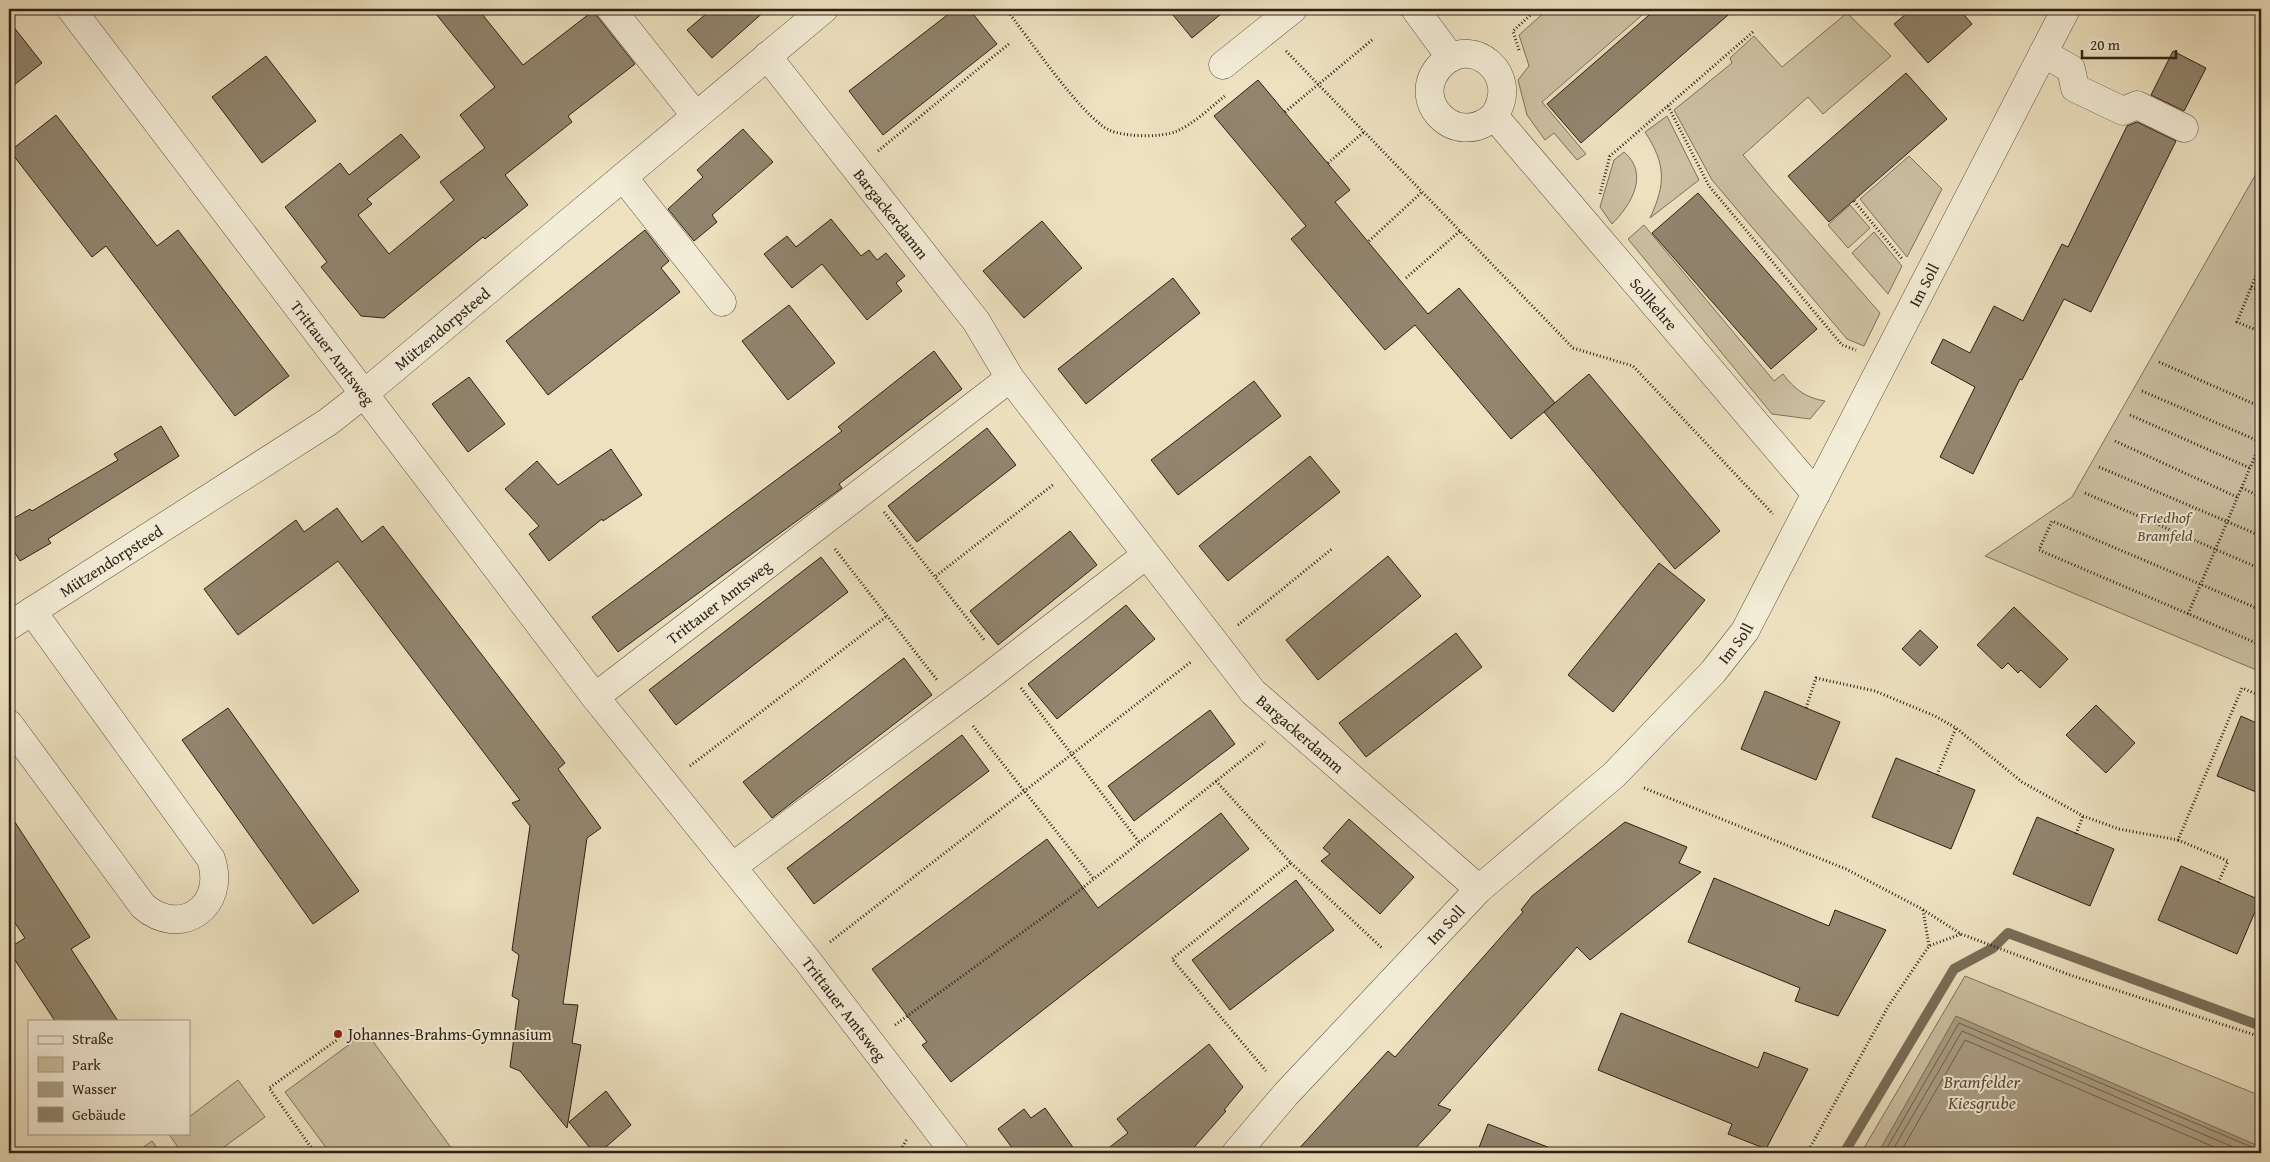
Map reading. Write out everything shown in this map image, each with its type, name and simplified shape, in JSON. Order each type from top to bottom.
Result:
[{"type":"street","name":"Trittauer Amtsweg","points":[[71,9],[595,697],[807,960],[954,1153]]},
{"type":"street","points":[[611,9],[696,116]]},
{"type":"street","name":"Mützendorpsteed","points":[[9,626],[328,422],[824,9]]},
{"type":"street","points":[[1223,65],[1293,9]]},
{"type":"street","points":[[1414,9],[1452,58]]},
{"type":"street","name":"Im Soll","points":[[1236,1153],[1286,1094],[1479,889],[1614,775],[1713,672],[1746,631],[2066,9]]},
{"type":"street","points":[[2043,53],[2071,69],[2075,88],[2123,111],[2137,105],[2184,128]]},
{"type":"street","points":[[1466,55],[1476,56],[1492,65],[1498,72],[1504,90],[1500,108],[1494,116],[1488,122],[1471,128],[1460,128],[1440,117],[1431,99],[1431,82],[1440,65],[1452,58],[1466,55]]},
{"type":"street","name":"Bargackerdamm","points":[[767,56],[976,321],[1010,378],[1253,692],[1479,889]]},
{"type":"street","name":"Sollkehre","points":[[1494,116],[1816,494]]},
{"type":"street","points":[[623,177],[722,302]]},
{"type":"street","name":"Trittauer Amtsweg","points":[[595,697],[841,506],[1010,378]]},
{"type":"street","points":[[732,867],[979,684],[1146,555]]},
{"type":"street","points":[[9,724],[143,906],[151,913],[172,920],[192,916],[201,910],[210,900],[215,886],[216,872],[211,859],[32,611]]},
{"type":"path","points":[[1006,9],[1087,113],[1108,129],[1124,135],[1176,132],[1200,116],[1230,91]]},
{"type":"path","points":[[1590,228],[1610,156],[1754,31]]},
{"type":"path","points":[[1285,112],[1372,40]]},
{"type":"path","points":[[856,169],[1010,43]]},
{"type":"path","points":[[1283,48],[1574,348],[1633,366],[1777,518],[1801,523]]},
{"type":"path","points":[[1668,106],[1709,186],[1842,345],[1884,361]]},
{"type":"path","points":[[1328,163],[1364,132]]},
{"type":"path","points":[[1369,241],[1422,192]]},
{"type":"path","points":[[1854,201],[1924,285]]},
{"type":"path","points":[[1406,278],[1460,231]]},
{"type":"path","points":[[2261,263],[2237,322],[2261,332]]},
{"type":"path","points":[[2251,287],[2261,291]]},
{"type":"path","points":[[2159,362],[2261,408]]},
{"type":"path","points":[[2142,391],[2261,442],[2188,614]]},
{"type":"path","points":[[2130,415],[2250,468]]},
{"type":"path","points":[[2115,441],[2237,498]]},
{"type":"path","points":[[2256,455],[2261,457]]},
{"type":"path","points":[[936,576],[1078,466]]},
{"type":"path","points":[[2099,467],[2261,536]]},
{"type":"path","points":[[2242,488],[2261,497]]},
{"type":"path","points":[[2085,493],[2261,569]]},
{"type":"path","points":[[2261,610],[2052,520],[2039,550],[2261,646]]},
{"type":"path","points":[[807,960],[1214,644],[1333,548]]},
{"type":"path","points":[[665,785],[887,616]]},
{"type":"path","points":[[1806,708],[1816,678],[1876,691],[1935,716],[1956,728],[2022,782],[2083,816],[2118,829],[2178,840],[2228,861],[2218,883]]},
{"type":"path","points":[[2178,840],[2242,688],[2261,696]]},
{"type":"path","points":[[870,1043],[1075,894],[1289,723]]},
{"type":"path","points":[[1937,775],[1956,728]]},
{"type":"path","points":[[1614,775],[1846,869],[1922,909],[1961,934],[2070,975],[2261,1037]]},
{"type":"path","points":[[1216,781],[1291,863],[1404,969]]},
{"type":"path","points":[[2076,834],[2083,816]]},
{"type":"path","points":[[1286,1094],[1172,959],[1291,863]]},
{"type":"path","points":[[1922,909],[1929,946]]},
{"type":"path","points":[[1807,1153],[1889,1005],[1929,946],[1961,934]]},
{"type":"path","points":[[315,1153],[268,1088],[344,1034]]},
{"type":"green space","points":[[1548,9],[1649,9],[1542,102],[1586,154],[1577,160],[1554,133],[1545,140],[1527,115],[1518,80],[1529,66],[1519,35]]},
{"type":"green space","points":[[1847,13],[1891,56],[1823,114],[1808,97],[1743,155],[1880,313],[1864,346],[1847,339],[1712,180],[1674,110],[1732,63],[1730,58],[1754,36],[1782,67]]},
{"type":"green space","points":[[1667,116],[1699,180],[1650,218],[1659,195],[1661,174],[1657,154],[1645,132]]},
{"type":"green space","points":[[1624,152],[1632,161],[1637,179],[1635,189],[1626,208],[1612,224],[1600,207],[1614,160]]},
{"type":"green space","points":[[1909,156],[1942,189],[1907,257],[1860,199]]},
{"type":"green space","name":"Friedhof Bramfeld","points":[[2261,165],[2261,672],[1985,556],[2072,497]]},
{"type":"green space","points":[[1850,205],[1870,228],[1848,248],[1828,225]]},
{"type":"green space","points":[[1644,225],[1774,381],[1783,374],[1801,392],[1812,398],[1825,401],[1810,419],[1772,414],[1628,239]]},
{"type":"green space","points":[[1874,232],[1902,266],[1888,294],[1852,253]]},
{"type":"green space","name":"Bramfelder Kiesgrube","points":[[1965,976],[2261,1096],[2261,1153],[1861,1153]]},
{"type":"green space","points":[[366,1032],[455,1153],[330,1153],[285,1092]]},
{"type":"green space","points":[[238,1080],[265,1117],[216,1153],[182,1153],[169,1134],[190,1134],[190,1116]]},
{"type":"green space","points":[[152,1141],[161,1153],[135,1153]]},
{"type":"water","name":"Bramfelder Kiesgrube","points":[[1956,1016],[2261,1147],[2261,1153],[1878,1153]]},
{"type":"building","points":[[432,9],[478,9],[523,65],[593,11],[635,64],[568,116],[572,122],[505,175],[528,205],[485,239],[483,237],[384,318],[361,316],[321,267],[327,262],[285,207],[340,163],[349,175],[401,134],[420,157],[367,199],[372,204],[358,215],[389,254],[454,200],[440,182],[485,148],[460,115],[495,87]]},
{"type":"building","points":[[712,9],[767,9],[712,58],[687,30]]},
{"type":"building","points":[[955,9],[969,9],[997,44],[883,135],[849,91]]},
{"type":"building","points":[[1168,9],[1227,9],[1192,38]]},
{"type":"building","points":[[1656,9],[1735,9],[1581,143],[1547,104]]},
{"type":"building","points":[[1912,9],[1959,9],[1972,24],[1928,63],[1894,24]]},
{"type":"building","points":[[9,21],[42,63],[9,89]]},
{"type":"building","points":[[2173,51],[2206,68],[2184,111],[2151,95]]},
{"type":"building","points":[[266,56],[316,121],[262,163],[212,97]]},
{"type":"building","points":[[1906,73],[1947,119],[1829,222],[1788,176]]},
{"type":"building","points":[[1258,80],[1350,190],[1335,202],[1428,314],[1459,288],[1555,403],[1511,439],[1415,325],[1385,350],[1291,239],[1306,226],[1214,116]]},
{"type":"building","points":[[56,115],[157,246],[178,230],[289,376],[235,416],[106,246],[92,257],[10,151]]},
{"type":"building","points":[[2137,122],[2176,141],[2091,312],[2064,299],[2022,380],[2020,379],[1973,474],[1940,457],[1975,387],[1931,363],[1943,339],[1970,353],[1994,306],[2023,321],[2062,244],[2068,247],[2127,126]]},
{"type":"building","points":[[743,129],[773,162],[712,215],[717,222],[694,241],[668,209],[703,177],[697,170]]},
{"type":"building","points":[[1698,193],[1817,329],[1771,369],[1652,233]]},
{"type":"building","points":[[831,219],[861,256],[869,250],[877,260],[886,253],[905,276],[896,283],[902,291],[867,320],[822,264],[792,288],[764,254],[787,236],[796,247]]},
{"type":"building","points":[[1042,221],[1082,268],[1024,318],[983,271]]},
{"type":"building","points":[[645,230],[669,261],[661,268],[680,292],[548,395],[506,341]]},
{"type":"building","points":[[1173,278],[1200,313],[1086,404],[1058,369]]},
{"type":"building","points":[[789,305],[835,363],[788,400],[742,341]]},
{"type":"building","points":[[934,351],[962,389],[839,484],[842,488],[618,652],[592,617],[842,431],[838,427]]},
{"type":"building","points":[[1589,374],[1720,531],[1675,569],[1544,412]]},
{"type":"building","points":[[469,377],[505,424],[468,452],[432,404]]},
{"type":"building","points":[[1254,381],[1281,416],[1178,495],[1151,460]]},
{"type":"building","points":[[161,426],[179,456],[48,539],[51,543],[20,561],[9,543],[9,521],[30,509],[32,511],[118,460],[114,454]]},
{"type":"building","points":[[987,428],[1016,465],[917,542],[888,506]]},
{"type":"building","points":[[611,449],[642,495],[603,521],[602,519],[549,561],[529,534],[539,526],[505,489],[537,461],[558,485]]},
{"type":"building","points":[[1310,456],[1340,492],[1228,581],[1199,546]]},
{"type":"building","points":[[337,508],[362,542],[383,526],[565,763],[558,769],[601,828],[587,838],[563,1004],[578,1005],[572,1043],[581,1045],[567,1128],[520,1071],[510,1067],[519,1000],[512,996],[519,955],[512,950],[530,826],[512,803],[520,800],[338,561],[238,635],[204,589],[296,520],[304,532]]},
{"type":"building","points":[[1070,531],[1097,565],[998,645],[970,611]]},
{"type":"building","points":[[1388,556],[1421,596],[1318,680],[1286,640]]},
{"type":"building","points":[[821,557],[848,592],[676,725],[649,690]]},
{"type":"building","points":[[1659,563],[1705,600],[1613,712],[1568,675]]},
{"type":"building","points":[[1126,605],[1155,639],[1057,719],[1028,684]]},
{"type":"building","points":[[2014,607],[2068,659],[2040,688],[2021,670],[2018,673],[2008,663],[2002,669],[1977,645]]},
{"type":"building","points":[[1920,630],[1938,647],[1920,666],[1902,649]]},
{"type":"building","points":[[1456,633],[1482,667],[1366,757],[1339,723]]},
{"type":"building","points":[[904,658],[932,695],[772,818],[743,782]]},
{"type":"building","points":[[1765,691],[1840,722],[1816,780],[1741,749]]},
{"type":"building","points":[[2096,705],[2135,743],[2106,773],[2066,735]]},
{"type":"building","points":[[228,708],[359,891],[313,924],[182,740]]},
{"type":"building","points":[[1210,710],[1235,744],[1134,821],[1108,786]]},
{"type":"building","points":[[2241,716],[2261,725],[2261,794],[2217,776]]},
{"type":"building","points":[[962,735],[989,771],[814,904],[787,868]]},
{"type":"building","points":[[1896,758],[1975,790],[1951,849],[1872,817]]},
{"type":"building","points":[[9,813],[90,937],[71,949],[117,1020],[54,1020],[9,951],[9,948],[25,938],[9,914]]},
{"type":"building","points":[[1221,813],[1249,849],[951,1082],[922,1045],[927,1042],[872,969],[1047,839],[1098,908]]},
{"type":"building","points":[[2037,817],[2114,849],[2090,906],[2013,874]]},
{"type":"building","points":[[1349,819],[1414,877],[1380,914],[1321,861],[1330,854],[1323,848]]},
{"type":"building","points":[[1625,822],[1687,847],[1679,863],[1701,872],[1590,960],[1577,947],[1438,1105],[1451,1110],[1411,1153],[1295,1153],[1388,1051],[1395,1057],[1523,912],[1521,910],[1532,896]]},
{"type":"building","points":[[2181,866],[2260,900],[2237,954],[2158,920]]},
{"type":"building","points":[[1714,878],[1829,926],[1835,910],[1886,930],[1838,1016],[1795,1001],[1800,988],[1688,942]]},
{"type":"building","points":[[1296,880],[1334,930],[1230,1010],[1192,960]]},
{"type":"building","points":[[1621,1013],[1758,1068],[1764,1052],[1808,1069],[1766,1149],[1728,1134],[1732,1124],[1598,1070]]},
{"type":"building","points":[[1209,1044],[1243,1087],[1224,1110],[1226,1111],[1189,1153],[1102,1153],[1128,1133],[1117,1119]]},
{"type":"building","points":[[606,1091],[631,1125],[599,1153],[594,1153],[569,1122]]},
{"type":"building","points":[[1045,1108],[1077,1153],[1016,1153],[998,1129],[1024,1109],[1031,1118]]},
{"type":"building","points":[[1488,1124],[1558,1151],[1558,1153],[1477,1153]]},
{"type":"waterway","points":[[1844,1153],[1954,969],[1993,948],[2008,933],[2261,1026]]},
{"type":"place","name":"Johannes-Brahms-Gymnasium","points":[[338,1034]]}]
